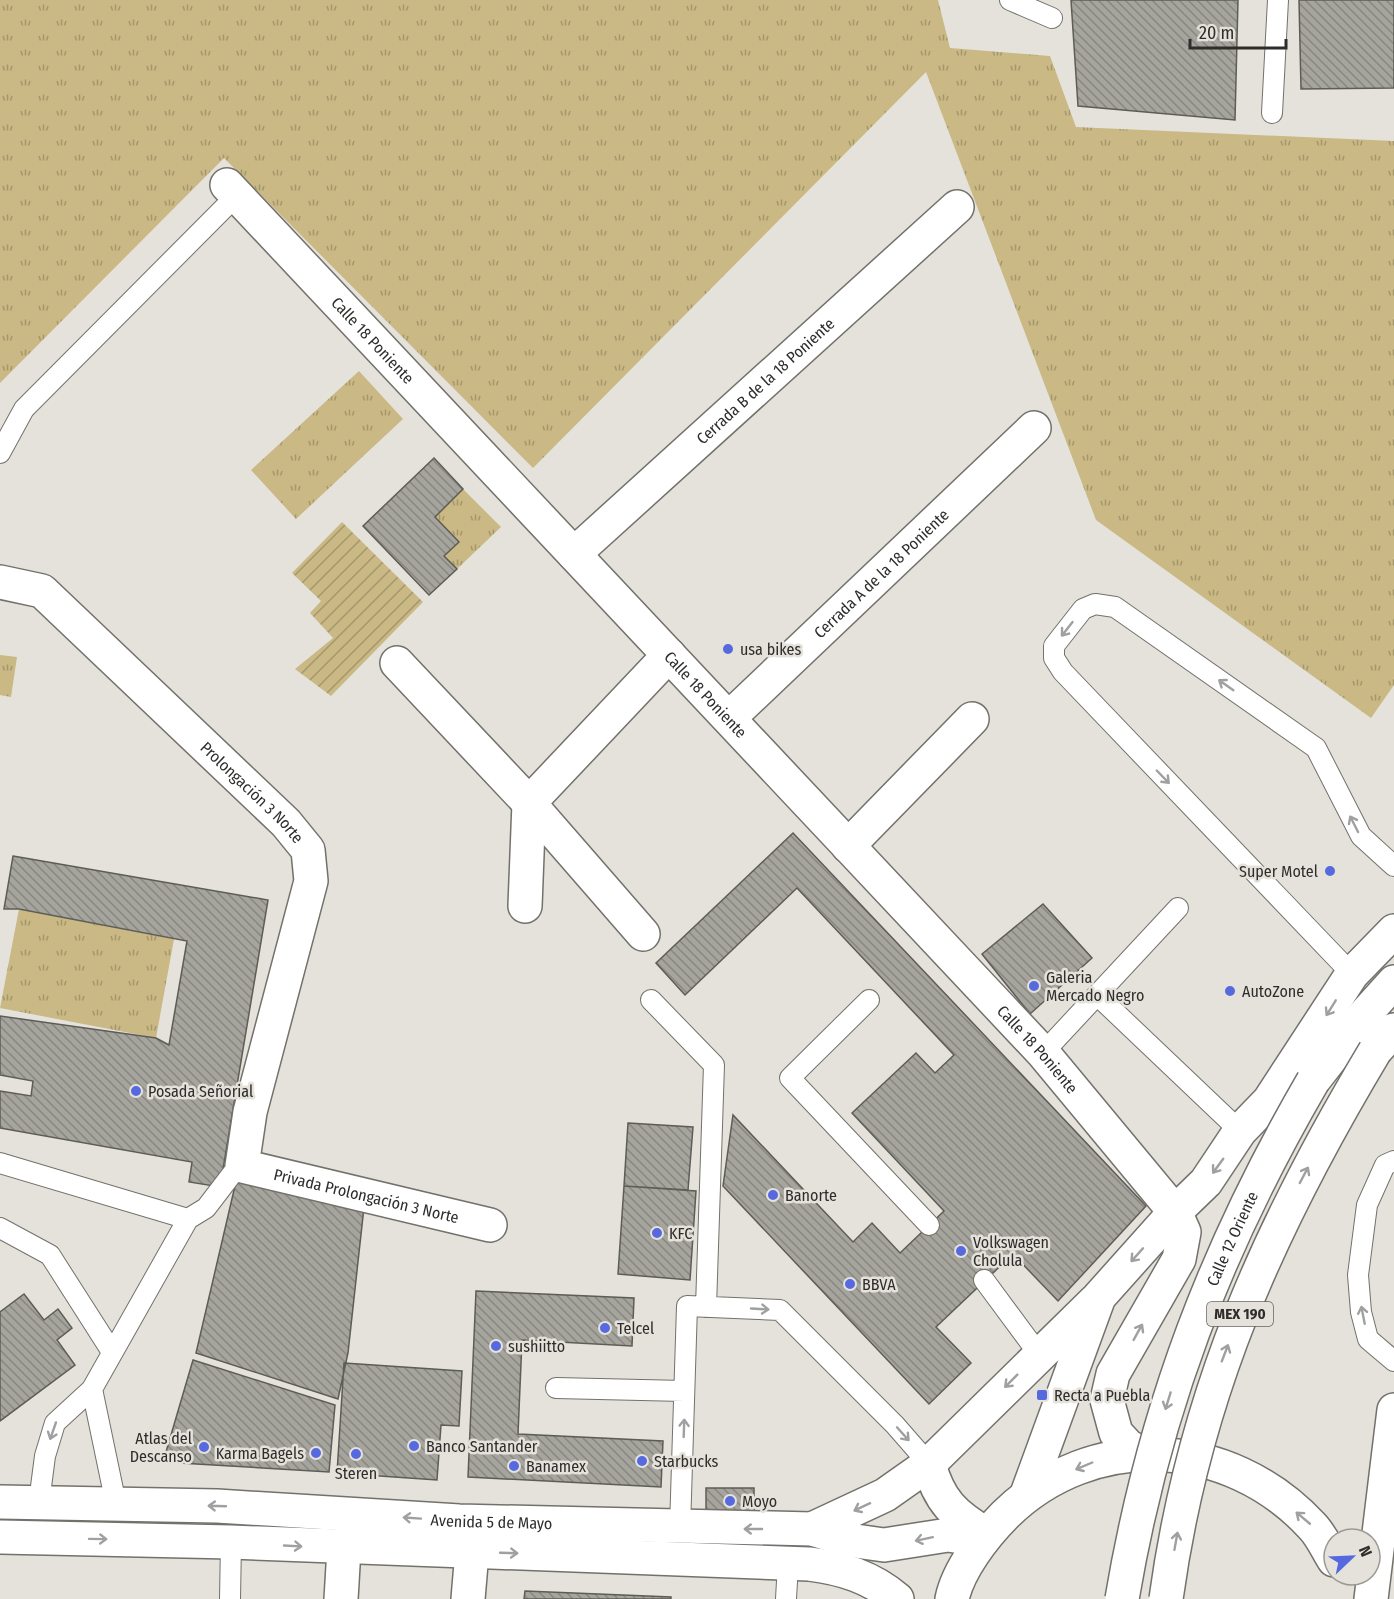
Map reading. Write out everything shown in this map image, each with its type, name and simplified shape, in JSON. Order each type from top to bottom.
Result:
[{"type":"main road","name":"Calle 18 Poniente","points":[[232,190],[1043,1053],[1175,1212]]},
{"type":"main road","name":"Cerrada B de la 18 Poniente","points":[[574,554],[957,207]]},
{"type":"main road","name":"Cerrada A de la 18 Poniente","points":[[729,718],[1034,428]]},
{"type":"main road","name":"Prolongación 3 Norte","points":[[0,582],[42,591],[286,823],[308,850],[311,881],[250,1112],[242,1166]]},
{"type":"main road","points":[[525,906],[529,802],[669,655]]},
{"type":"main road","points":[[397,663],[529,802],[643,934]]},
{"type":"main road","points":[[848,846],[972,719]]},
{"type":"main road","points":[[812,1529],[885,1495],[929,1464],[1038,1353],[1099,1297],[1175,1212],[1206,1182],[1240,1131],[1269,1101],[1352,974],[1394,931]]},
{"type":"main road","name":"Calle 12 Oriente","points":[[1122,1599],[1149,1462],[1195,1322],[1253,1190],[1313,1081],[1366,1012],[1394,982]]},
{"type":"main road","name":"MEX 190","points":[[1166,1599],[1182,1505],[1198,1438],[1221,1362],[1245,1302],[1299,1185],[1384,1041]]},
{"type":"main road","name":"Privada Prolongación 3 Norte","points":[[242,1166],[490,1224]]},
{"type":"main road","points":[[1141,1453],[1128,1446],[1116,1433],[1107,1400],[1113,1374],[1179,1258],[1184,1232],[1175,1212]]},
{"type":"main road","points":[[1027,1494],[1099,1297]]},
{"type":"main road","points":[[1371,1599],[1391,1475],[1394,1410]]},
{"type":"main road","points":[[952,1599],[984,1537],[1027,1494],[1088,1463],[1141,1453],[1204,1459],[1263,1484],[1313,1526],[1322,1541]]},
{"type":"main road","points":[[929,1464],[946,1505],[984,1537]]},
{"type":"main road","name":"Avenida 5 de Mayo","points":[[0,1502],[217,1506],[459,1521],[680,1528],[812,1529],[848,1540],[884,1545],[948,1535],[984,1537]]},
{"type":"main road","name":"Avenida 5 de Mayo","points":[[0,1537],[231,1542],[344,1549],[788,1563],[830,1566],[851,1572],[870,1580],[897,1599]]},
{"type":"main road","points":[[341,1599],[344,1549]]},
{"type":"main road","points":[[468,1599],[472,1552]]},
{"type":"lane","points":[[1010,0],[1052,18]]},
{"type":"lane","points":[[1272,113],[1278,0]]},
{"type":"lane","points":[[0,453],[24,409],[232,190]]},
{"type":"lane","points":[[1352,974],[1063,672],[1054,658],[1054,646],[1083,609],[1095,604],[1115,607],[1316,748],[1360,836],[1394,866]]},
{"type":"lane","points":[[1043,1053],[1178,908]]},
{"type":"lane","points":[[1098,996],[1240,1131]]},
{"type":"lane","points":[[651,1000],[714,1065],[706,1307]]},
{"type":"lane","points":[[869,1000],[790,1078],[929,1225]]},
{"type":"lane","points":[[1394,1161],[1385,1165],[1367,1205],[1358,1275],[1361,1312],[1368,1339],[1394,1361]]},
{"type":"lane","points":[[0,1163],[188,1219]]},
{"type":"lane","points":[[39,1502],[45,1456],[55,1423],[92,1389],[188,1219],[206,1208],[232,1174],[242,1166]]},
{"type":"lane","points":[[0,1228],[50,1255],[112,1352]]},
{"type":"lane","points":[[984,1281],[1038,1353]]},
{"type":"lane","points":[[680,1528],[687,1306],[780,1310],[895,1425],[929,1464]]},
{"type":"lane","points":[[556,1388],[684,1391]]},
{"type":"lane","points":[[92,1389],[116,1504]]},
{"type":"lane","points":[[230,1599],[231,1542]]},
{"type":"lane","points":[[786,1599],[788,1563]]},
{"type":"green space","points":[[0,0],[938,0],[950,48],[1050,56],[1076,127],[1394,141],[1394,685],[1371,718],[1096,520],[926,72],[533,468],[224,158],[0,383]]},
{"type":"green space","points":[[359,371],[403,419],[296,519],[251,470]]},
{"type":"green space","points":[[463,489],[501,527],[457,569],[444,556],[459,542],[435,517]]},
{"type":"green space","points":[[342,522],[423,602],[331,696],[295,669],[333,638],[310,613],[321,601],[292,573]]},
{"type":"green space","points":[[0,655],[17,657],[11,697],[0,695]]},
{"type":"green space","points":[[19,909],[174,939],[156,1038],[0,1008]]},
{"type":"building","points":[[1071,0],[1238,0],[1235,120],[1078,106]]},
{"type":"building","points":[[1299,0],[1394,0],[1394,88],[1301,89]]},
{"type":"building","points":[[434,458],[463,489],[435,517],[459,542],[444,556],[457,569],[429,595],[363,526]]},
{"type":"building","points":[[793,833],[1146,1206],[1058,1301],[1013,1254],[936,1327],[971,1363],[929,1404],[723,1186],[733,1115],[853,1242],[872,1223],[900,1253],[944,1211],[852,1113],[916,1053],[935,1073],[954,1055],[797,888],[685,995],[656,963]]},
{"type":"building","points":[[13,856],[268,900],[220,1187],[189,1182],[192,1162],[0,1128],[0,1091],[31,1096],[33,1081],[0,1075],[0,1016],[156,1038],[169,1045],[187,941],[19,909],[4,909]]},
{"type":"building","name":"Galeria Mercado Negro","points":[[1043,904],[1092,958],[1030,1014],[982,954]]},
{"type":"building","points":[[628,1123],[693,1127],[688,1190],[624,1186]]},
{"type":"building","points":[[238,1173],[364,1207],[348,1353],[338,1399],[196,1353]]},
{"type":"building","name":"KFC","points":[[624,1186],[696,1191],[690,1280],[618,1274]]},
{"type":"building","points":[[476,1291],[634,1298],[632,1346],[522,1340],[518,1434],[663,1441],[661,1487],[468,1477]]},
{"type":"building","points":[[24,1294],[44,1320],[58,1309],[72,1328],[57,1340],[75,1365],[0,1421],[0,1312]]},
{"type":"building","points":[[193,1360],[335,1405],[329,1472],[163,1462]]},
{"type":"building","points":[[344,1363],[462,1371],[459,1426],[441,1425],[437,1480],[337,1473]]},
{"type":"building","name":"Moyo","points":[[706,1488],[754,1488],[754,1514],[706,1514]]},
{"type":"building","points":[[525,1591],[671,1597],[671,1599],[524,1599]]},
{"type":"place","name":"usa bikes","points":[[728,649]]},
{"type":"place","name":"Super Motel","points":[[1330,871]]},
{"type":"place","name":"Galeria Mercado Negro","points":[[1034,986]]},
{"type":"place","name":"AutoZone","points":[[1230,991]]},
{"type":"place","name":"Posada Señorial","points":[[136,1091]]},
{"type":"place","name":"Banorte","points":[[773,1195]]},
{"type":"place","name":"KFC","points":[[657,1233]]},
{"type":"place","name":"Volkswagen Cholula","points":[[961,1251]]},
{"type":"place","name":"BBVA","points":[[850,1284]]},
{"type":"place","name":"Telcel","points":[[605,1328]]},
{"type":"place","name":"sushiitto","points":[[496,1346]]},
{"type":"place","name":"Recta a Puebla","points":[[1042,1395]]},
{"type":"place","name":"Banco Santander","points":[[414,1446]]},
{"type":"place","name":"Atlas del Descanso","points":[[204,1447]]},
{"type":"place","name":"Karma Bagels","points":[[316,1453]]},
{"type":"place","name":"Steren","points":[[356,1454]]},
{"type":"place","name":"Starbucks","points":[[642,1461]]},
{"type":"place","name":"Banamex","points":[[514,1466]]},
{"type":"place","name":"Moyo","points":[[730,1501]]}]
